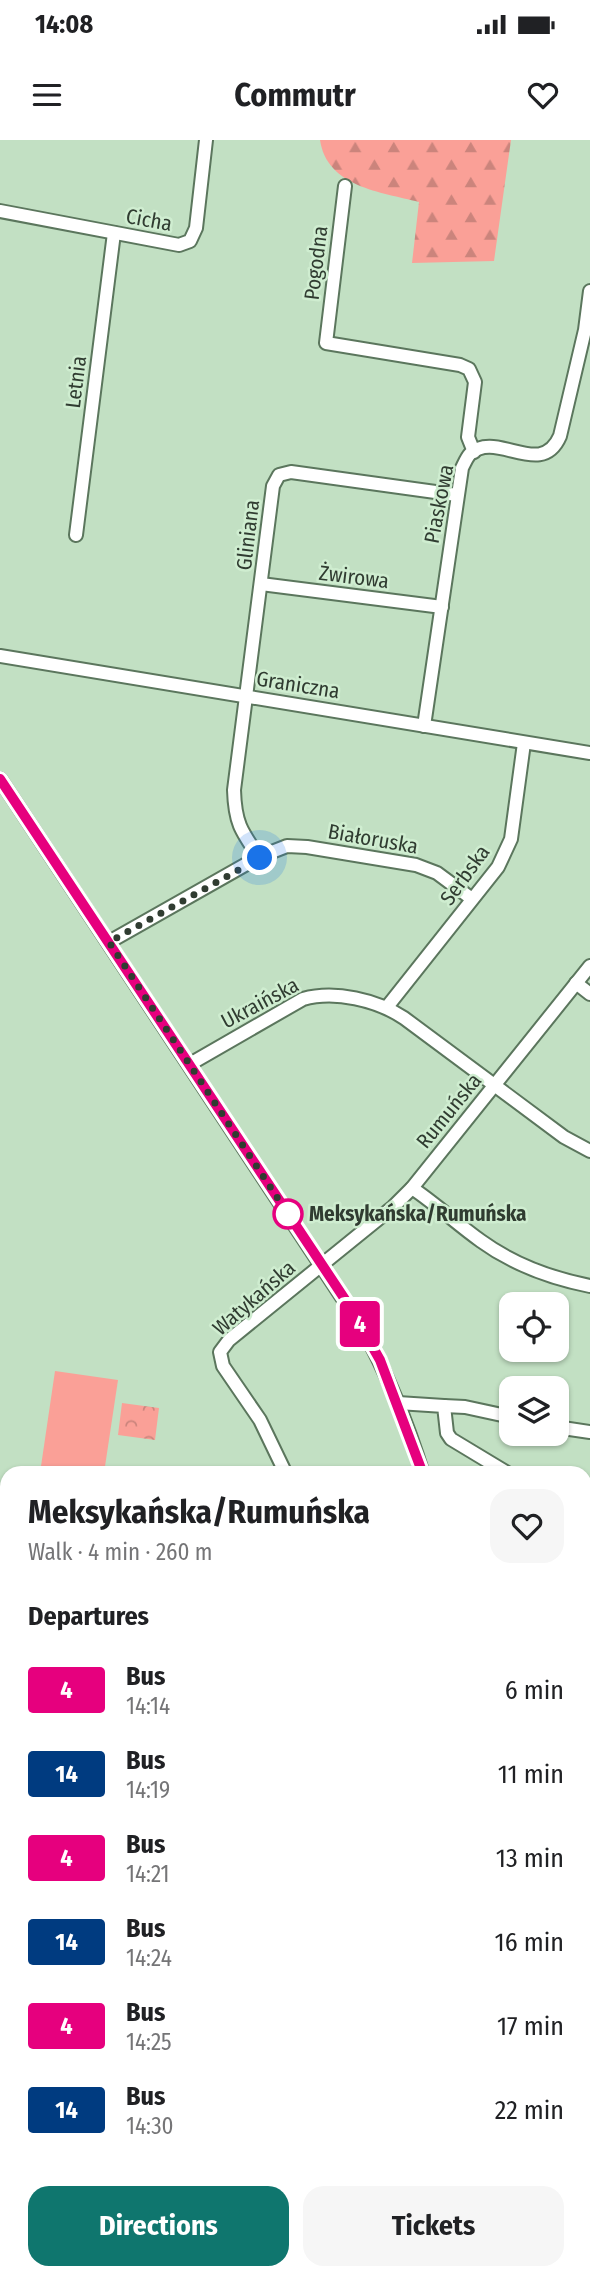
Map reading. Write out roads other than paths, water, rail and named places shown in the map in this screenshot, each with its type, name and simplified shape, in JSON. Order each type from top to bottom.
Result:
[{"type":"street","name":"Cicha","points":[[0,211],[179,245],[190,241],[196,228],[206,140]]},
{"type":"street","name":"Pogodna","points":[[345,186],[326,343],[460,365],[469,369],[475,383],[468,437],[474,452]]},
{"type":"street","name":"Letnia","points":[[76,535],[114,233]]},
{"type":"street","name":"Piaskowa","points":[[424,726],[462,468],[478,449],[492,448],[536,455],[547,454],[555,447],[560,436],[584,333],[590,291]]},
{"type":"street","name":"Gliniana","points":[[246,696],[273,486],[279,475],[291,472],[457,495]]},
{"type":"street","name":"Żwirowa","points":[[261,584],[442,607]]},
{"type":"street","name":"Graniczna","points":[[0,656],[590,753]]},
{"type":"street","points":[[246,696],[236,770],[235,814],[243,833],[260,858]]},
{"type":"street","name":"Serbska","points":[[387,1007],[498,867],[511,839],[524,743]]},
{"type":"street","points":[[0,779],[361,1326],[380,1360],[420,1466]]},
{"type":"street","name":"Białoruska","points":[[109,942],[260,858],[287,846],[416,865],[437,873],[472,899]]},
{"type":"street","name":"Rumuńska","points":[[321,1264],[393,1207],[412,1188],[590,965]]},
{"type":"street","points":[[576,983],[590,994]]},
{"type":"street","name":"Ukraińska","points":[[190,1064],[303,999],[329,995],[387,1007],[564,1137],[590,1151]]},
{"type":"street","points":[[412,1188],[481,1241],[512,1260],[554,1279],[590,1286]]},
{"type":"street","name":"Watykańska","points":[[282,1466],[260,1420],[223,1366],[220,1352],[229,1340],[321,1264]]},
{"type":"street","points":[[398,1403],[465,1407],[499,1414]]},
{"type":"street","points":[[444,1406],[447,1433],[451,1439],[496,1466]]},
{"type":"street","points":[[569,1429],[590,1433]]},
{"type":"place","name":"Meksykańska/Rumuńska","points":[[288,1214]]}]
